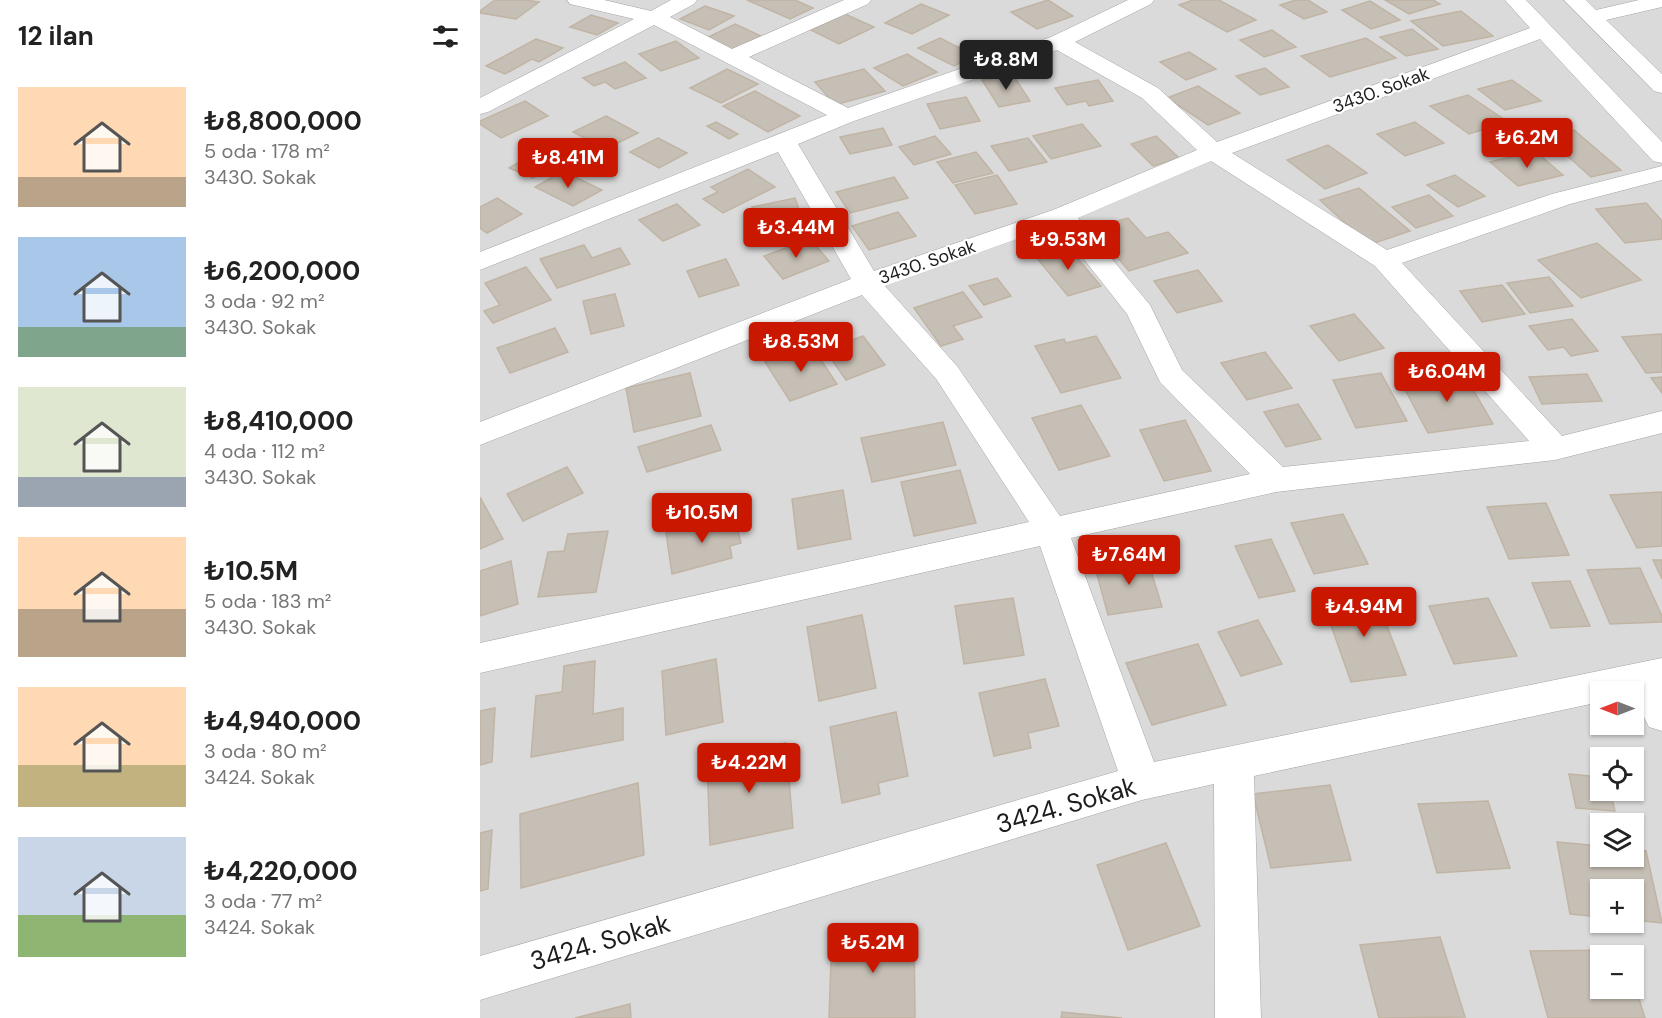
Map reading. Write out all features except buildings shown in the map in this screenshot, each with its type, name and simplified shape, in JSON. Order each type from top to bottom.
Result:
[{"type":"street","points":[[577,0],[656,18],[846,116]]},
{"type":"street","points":[[480,107],[687,0]]},
{"type":"street","points":[[732,57],[861,0]]},
{"type":"street","points":[[480,262],[846,116],[1059,42],[1143,0]]},
{"type":"street","points":[[1515,0],[1662,156]]},
{"type":"street","points":[[1574,0],[1662,86]]},
{"type":"street","points":[[1592,17],[1662,1]]},
{"type":"street","name":"3430. Sokak","points":[[480,434],[867,283],[1062,215],[1213,152],[1543,30]]},
{"type":"street","points":[[1059,42],[1150,93],[1213,152],[1384,260],[1555,449]]},
{"type":"street","points":[[784,141],[867,283],[947,373],[1051,529],[1143,782]]},
{"type":"street","points":[[1384,260],[1561,199],[1662,172]]},
{"type":"street","points":[[1062,215],[1140,311],[1170,375],[1276,480]]},
{"type":"street","points":[[480,658],[1276,480],[1555,449],[1662,422]]},
{"type":"street","points":[[1658,674],[1662,715]]},
{"type":"street","name":"3424. Sokak","points":[[480,978],[1143,782],[1234,761],[1658,674]]},
{"type":"street","points":[[1234,761],[1240,988],[1238,1018]]},
{"type":"shaded area","points":[[480,0],[1662,0],[1662,1018],[480,1018]]}]
